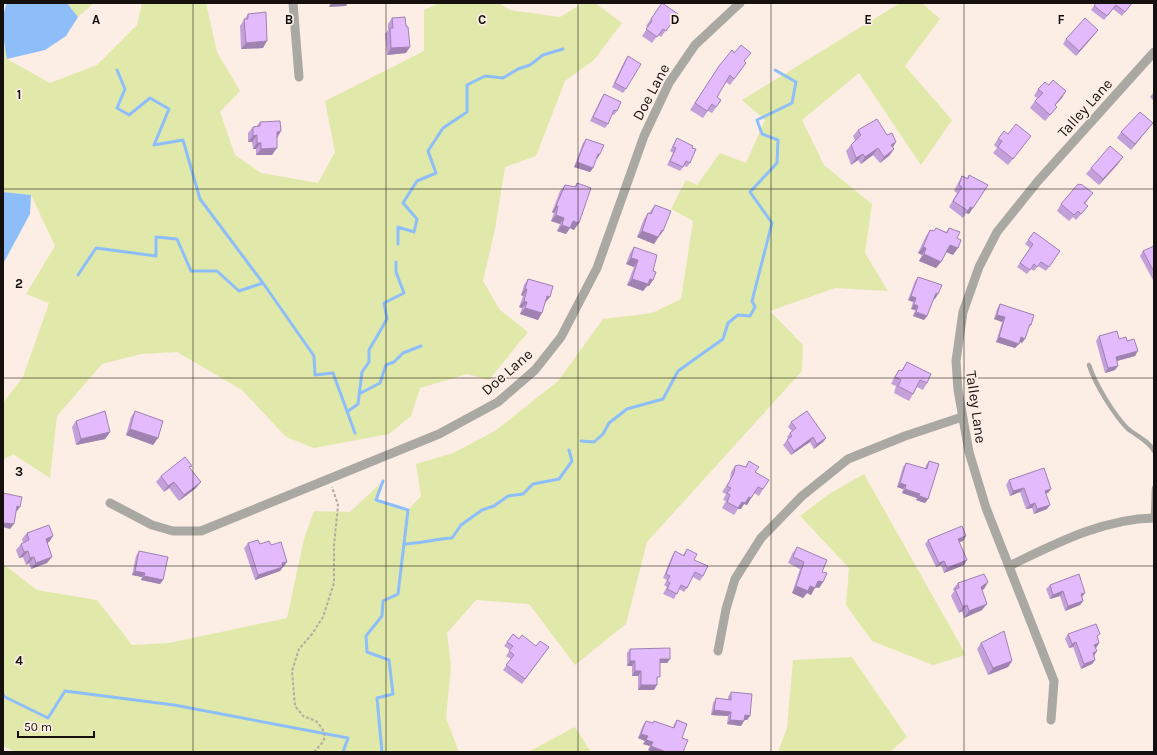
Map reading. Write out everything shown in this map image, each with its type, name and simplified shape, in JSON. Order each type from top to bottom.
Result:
[{"type":"street","points":[[293,3],[299,77]]},
{"type":"street","name":"Doe Lane","points":[[110,503],[152,525],[173,531],[201,531],[439,434],[498,402],[535,370],[561,337],[597,268],[644,136],[669,83],[695,45],[740,3]]},
{"type":"street","name":"Talley Lane","points":[[1051,720],[1054,681],[986,508],[969,452],[958,390],[956,361],[963,312],[979,267],[998,232],[1038,181],[1154,52]]},
{"type":"street","points":[[718,651],[726,609],[735,579],[761,538],[802,496],[848,459],[905,436],[962,417]]},
{"type":"street","points":[[1009,566],[1072,536],[1133,518],[1154,518]]},
{"type":"lane","points":[[1090,365],[1095,380],[1127,427],[1149,444],[1154,451]]},
{"type":"lane","points":[[1154,488],[1154,518]]},
{"type":"path","points":[[314,752],[323,742],[325,736],[322,728],[316,721],[303,716],[295,706],[292,671],[299,648],[312,634],[323,617],[334,583],[334,545],[338,505],[329,479]]},
{"type":"green space","points":[[67,3],[94,3],[78,17]]},
{"type":"green space","points":[[142,3],[206,3],[217,52],[240,91],[220,112],[235,155],[261,173],[318,183],[335,152],[325,101],[424,51],[424,10],[440,3],[499,3],[510,10],[560,17],[583,3],[595,3],[622,23],[594,60],[565,81],[536,156],[505,167],[495,229],[483,281],[500,310],[528,332],[489,380],[467,374],[420,388],[411,416],[389,434],[314,448],[286,437],[242,390],[177,352],[141,354],[102,364],[57,416],[50,478],[13,454],[3,460],[3,403],[23,377],[49,303],[26,294],[55,246],[31,195],[3,192],[3,40],[7,59],[50,83],[97,65],[137,25]]},
{"type":"green space","points":[[900,3],[922,3],[940,19],[905,66],[952,120],[921,165],[859,73],[802,120],[824,165],[872,204],[865,253],[888,291],[835,288],[770,311],[803,345],[802,371],[647,542],[626,624],[575,665],[529,604],[476,600],[447,633],[451,666],[446,718],[459,752],[16,752],[3,746],[3,564],[37,590],[97,600],[132,645],[169,643],[287,618],[304,539],[314,511],[350,512],[383,481],[376,500],[408,510],[421,496],[416,464],[453,453],[495,431],[558,381],[603,319],[652,313],[681,299],[693,221],[671,209],[686,180],[697,185],[720,153],[746,163],[765,120],[742,100]]},
{"type":"green space","points":[[864,474],[966,655],[933,665],[872,641],[846,605],[849,568],[800,516],[829,494]]},
{"type":"green space","points":[[852,657],[907,737],[890,752],[778,752],[787,728],[793,660]]},
{"type":"green space","points":[[575,727],[591,752],[528,752]]},
{"type":"water","points":[[7,3],[67,3],[78,17],[66,36],[45,50],[7,59],[3,23]]},
{"type":"water","points":[[3,192],[31,195],[30,214],[3,264]]},
{"type":"building","points":[[662,3],[678,14],[666,31],[663,29],[657,37],[646,29]]},
{"type":"building","points":[[1096,3],[1132,3],[1125,12],[1116,5],[1107,16],[1094,6]]},
{"type":"building","points":[[266,12],[267,41],[246,43],[244,19],[248,19],[248,14]]},
{"type":"building","points":[[405,17],[406,26],[408,27],[410,47],[391,48],[390,28],[393,28],[392,18]]},
{"type":"building","points":[[1085,18],[1098,30],[1079,51],[1066,39]]},
{"type":"building","points":[[741,45],[751,53],[744,61],[746,63],[734,79],[730,75],[717,97],[721,100],[716,107],[712,104],[707,111],[695,103],[719,66],[732,50],[734,53]]},
{"type":"building","points":[[628,56],[641,64],[626,89],[615,83]]},
{"type":"building","points":[[1053,80],[1066,91],[1055,105],[1057,107],[1050,115],[1035,101],[1043,93],[1038,89],[1045,82],[1049,85]]},
{"type":"building","points":[[604,94],[621,102],[617,111],[614,110],[608,124],[593,117]]},
{"type":"building","points":[[1140,112],[1153,123],[1135,144],[1121,132]]},
{"type":"building","points":[[877,119],[887,135],[892,133],[896,142],[891,145],[894,149],[884,157],[878,148],[865,157],[863,154],[856,158],[851,145],[861,135],[858,130]]},
{"type":"building","points":[[280,121],[281,131],[277,132],[277,148],[261,149],[261,143],[257,143],[257,135],[253,136],[253,127],[260,126],[260,122]]},
{"type":"building","points":[[1016,124],[1031,136],[1013,159],[998,147],[1002,141],[998,139],[1004,131],[1008,134]]},
{"type":"building","points":[[677,138],[696,149],[690,163],[686,161],[683,167],[670,161],[676,148],[673,147]]},
{"type":"building","points":[[586,139],[604,145],[600,154],[598,154],[593,168],[577,162]]},
{"type":"building","points":[[1110,146],[1123,157],[1103,179],[1091,168]]},
{"type":"building","points":[[969,175],[988,185],[973,208],[970,207],[968,211],[953,201],[962,187],[959,185],[962,176],[968,179]]},
{"type":"building","points":[[577,183],[591,188],[579,223],[573,221],[570,228],[562,225],[564,218],[556,215],[558,206],[556,206],[565,185],[576,187]]},
{"type":"building","points":[[1078,184],[1081,184],[1093,193],[1084,203],[1088,206],[1081,214],[1078,211],[1074,215],[1061,204]]},
{"type":"building","points":[[655,205],[671,211],[663,231],[662,230],[658,237],[642,231],[648,213],[651,214]]},
{"type":"building","points":[[936,228],[947,233],[949,228],[960,232],[957,238],[961,240],[958,248],[950,245],[941,262],[924,254],[926,248],[923,247],[930,230],[934,231]]},
{"type":"building","points":[[1034,232],[1060,251],[1049,267],[1041,262],[1037,267],[1034,264],[1030,270],[1020,263],[1033,244],[1028,240]]},
{"type":"building","points":[[1154,246],[1154,272],[1143,251]]},
{"type":"building","points":[[634,247],[657,255],[653,271],[656,272],[653,280],[650,279],[648,284],[632,279],[638,260],[631,258]]},
{"type":"building","points":[[918,277],[942,285],[938,294],[936,293],[927,316],[916,312],[918,306],[914,304],[916,298],[911,296]]},
{"type":"building","points":[[528,279],[553,286],[550,297],[547,296],[542,313],[525,308],[527,302],[524,301],[527,289],[525,289]]},
{"type":"building","points":[[1000,304],[1034,315],[1025,339],[1021,337],[1019,344],[999,337],[1005,317],[997,315]]},
{"type":"building","points":[[1117,331],[1119,339],[1126,337],[1127,341],[1134,339],[1138,351],[1116,357],[1118,366],[1108,368],[1099,336]]},
{"type":"building","points":[[907,362],[931,374],[927,383],[920,380],[913,394],[898,386],[901,380],[895,377],[899,370],[902,371]]},
{"type":"building","points":[[105,411],[110,432],[81,439],[76,421]]},
{"type":"building","points":[[135,411],[163,421],[158,438],[130,429]]},
{"type":"building","points":[[807,411],[826,438],[817,444],[813,437],[794,451],[787,440],[792,436],[790,433],[796,428],[791,422]]},
{"type":"building","points":[[185,457],[192,466],[189,467],[201,482],[184,495],[174,482],[168,486],[161,476]]},
{"type":"building","points":[[749,461],[759,467],[755,472],[769,480],[763,489],[758,487],[751,498],[749,497],[745,503],[742,502],[738,508],[727,502],[730,495],[727,493],[731,488],[727,486],[734,473],[735,466],[739,465],[746,467]]},
{"type":"building","points":[[929,461],[939,464],[928,499],[919,496],[920,494],[905,489],[906,485],[900,483],[906,463],[927,469]]},
{"type":"building","points":[[1044,468],[1051,489],[1045,491],[1050,505],[1037,509],[1035,503],[1030,505],[1024,488],[1013,491],[1009,480]]},
{"type":"building","points":[[3,493],[22,497],[20,507],[17,506],[14,524],[3,523]]},
{"type":"building","points":[[49,525],[53,536],[46,539],[52,557],[36,563],[34,557],[30,558],[28,551],[24,552],[21,544],[29,540],[27,533]]},
{"type":"building","points":[[962,526],[966,536],[958,539],[967,560],[947,568],[944,561],[939,563],[928,540]]},
{"type":"building","points":[[258,540],[260,544],[269,541],[271,545],[281,542],[287,562],[282,563],[283,567],[258,575],[248,543]]},
{"type":"building","points":[[797,547],[827,560],[822,572],[827,573],[823,582],[818,581],[815,588],[810,586],[808,591],[796,586],[804,562],[793,557]]},
{"type":"building","points":[[687,549],[697,554],[694,560],[708,566],[703,576],[695,572],[687,588],[681,585],[677,594],[667,589],[670,583],[667,581],[670,576],[666,574],[675,551],[684,556]]},
{"type":"building","points":[[139,551],[168,557],[163,580],[144,576],[145,573],[135,571]]},
{"type":"building","points":[[984,574],[988,582],[981,587],[987,604],[969,611],[967,605],[963,607],[955,589],[959,588],[958,583]]},
{"type":"building","points":[[1079,574],[1085,593],[1081,594],[1083,601],[1068,606],[1063,591],[1053,595],[1050,585]]},
{"type":"building","points":[[1096,624],[1100,634],[1097,636],[1099,643],[1094,645],[1097,651],[1093,653],[1095,660],[1084,664],[1076,642],[1072,644],[1068,634]]},
{"type":"building","points":[[1004,631],[1012,661],[993,668],[981,643]]},
{"type":"building","points":[[513,634],[519,639],[522,635],[536,646],[540,641],[549,647],[525,679],[506,665],[514,655],[509,651],[513,646],[507,642]]},
{"type":"building","points":[[670,648],[670,659],[660,659],[660,677],[657,677],[657,685],[641,685],[641,671],[635,671],[635,661],[630,661],[630,649]]},
{"type":"building","points":[[731,692],[752,694],[750,716],[745,715],[744,721],[730,720],[731,712],[714,710],[716,698],[731,700]]},
{"type":"building","points":[[677,720],[687,724],[682,738],[688,740],[683,752],[666,752],[651,746],[653,742],[646,740],[648,736],[641,734],[646,721],[653,723],[654,721],[674,728]]},
{"type":"waterway","points":[[398,244],[398,227],[414,232],[417,219],[403,203],[417,181],[436,173],[428,151],[443,128],[467,112],[467,85],[485,76],[503,78],[518,69],[530,65],[543,55],[563,49]]},
{"type":"waterway","points":[[117,70],[125,89],[117,108],[129,115],[150,98],[169,109],[154,145],[183,140],[200,199],[263,283],[314,356],[315,375],[333,373],[355,433]]},
{"type":"waterway","points":[[581,441],[594,442],[603,434],[609,423],[627,409],[663,399],[678,371],[723,339],[728,323],[738,315],[750,316],[755,307],[752,301],[772,223],[750,192],[777,163],[778,140],[762,134],[757,120],[792,103],[796,82],[775,70]]},
{"type":"waterway","points":[[78,275],[96,248],[156,256],[156,237],[177,239],[191,271],[217,271],[239,291],[263,283]]},
{"type":"waterway","points":[[347,412],[358,404],[362,372],[369,362],[369,350],[387,319],[384,303],[404,293],[396,272],[396,262]]},
{"type":"waterway","points":[[359,394],[380,383],[386,365],[394,362],[403,353],[421,346]]},
{"type":"waterway","points":[[404,544],[452,538],[461,525],[482,510],[494,506],[508,496],[523,494],[533,484],[559,479],[572,461],[569,450]]},
{"type":"waterway","points":[[382,752],[377,698],[393,694],[389,660],[367,652],[366,636],[382,616],[383,601],[398,594],[408,510],[376,500],[383,481]]},
{"type":"waterway","points":[[3,694],[5,697],[48,718],[65,691],[174,705],[348,738],[343,752]]}]
